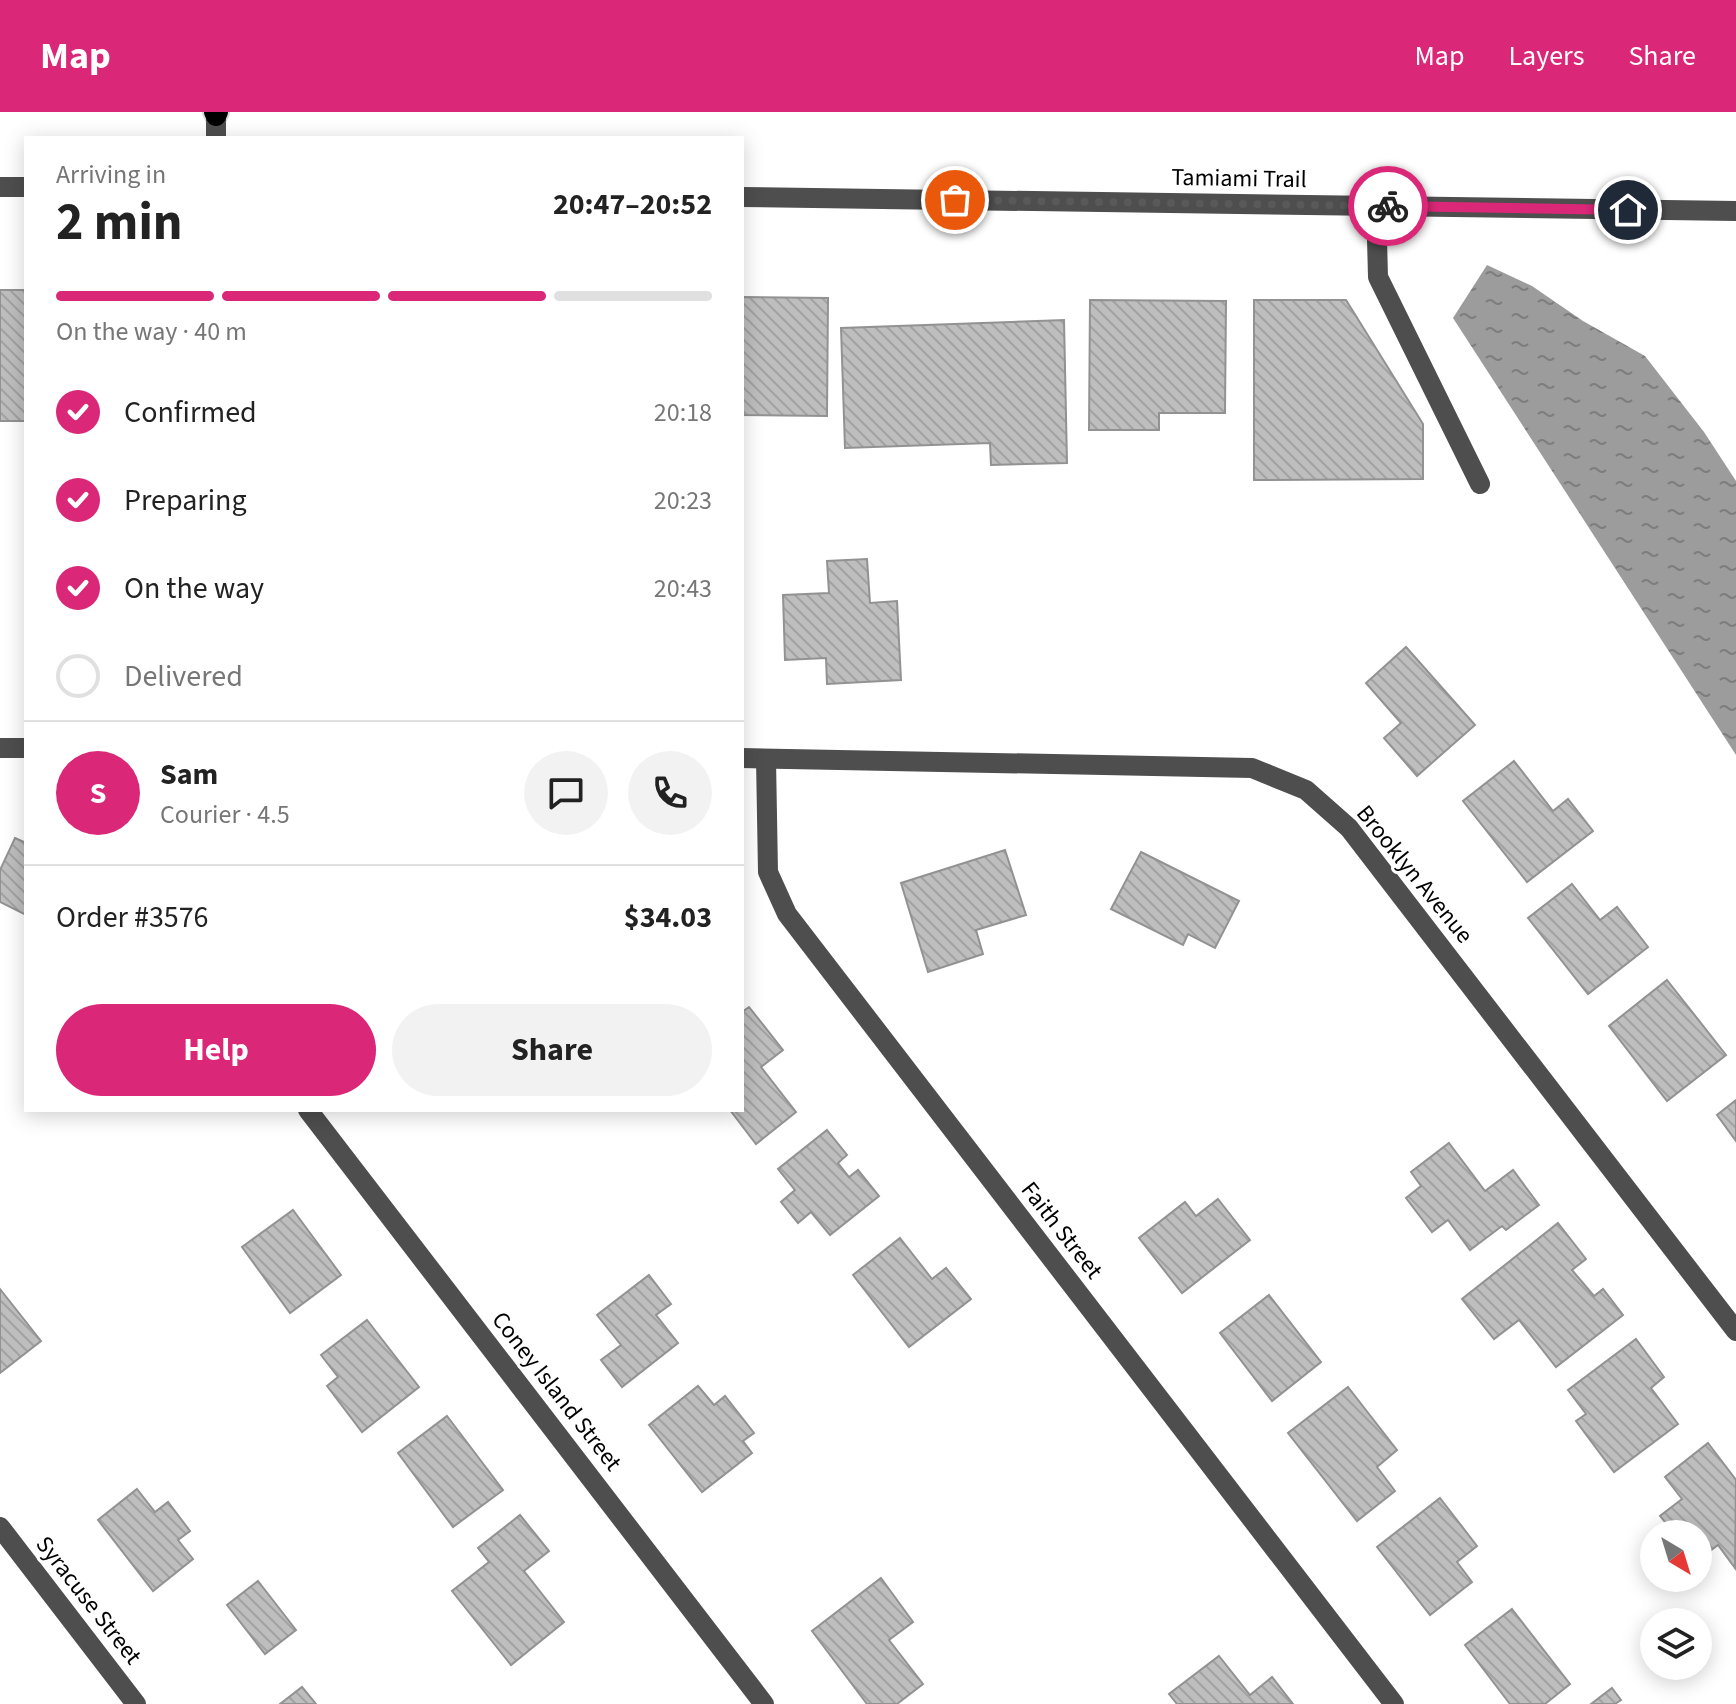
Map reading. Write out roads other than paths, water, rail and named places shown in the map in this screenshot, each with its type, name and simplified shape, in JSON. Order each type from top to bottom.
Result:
[{"type":"street","points":[[216,113],[216,136]]},
{"type":"street","points":[[0,187],[24,187]]},
{"type":"street","name":"Tamiami Trail","points":[[744,197],[1736,211]]},
{"type":"street","points":[[1382,206],[1377,239],[1378,277],[1480,484]]},
{"type":"street","points":[[0,748],[24,748]]},
{"type":"street","name":"Brooklyn Avenue","points":[[744,758],[1252,768],[1306,790],[1349,828],[1736,1331]]},
{"type":"street","name":"Faith Street","points":[[766,759],[768,872],[787,914],[1394,1704]]},
{"type":"street","name":"Coney Island Street","points":[[310,1112],[764,1704]]},
{"type":"street","name":"Syracuse Street","points":[[0,1527],[136,1704]]},
{"type":"water","points":[[1487,265],[1532,286],[1583,321],[1645,356],[1704,432],[1736,481],[1736,755],[1453,318]]}]
